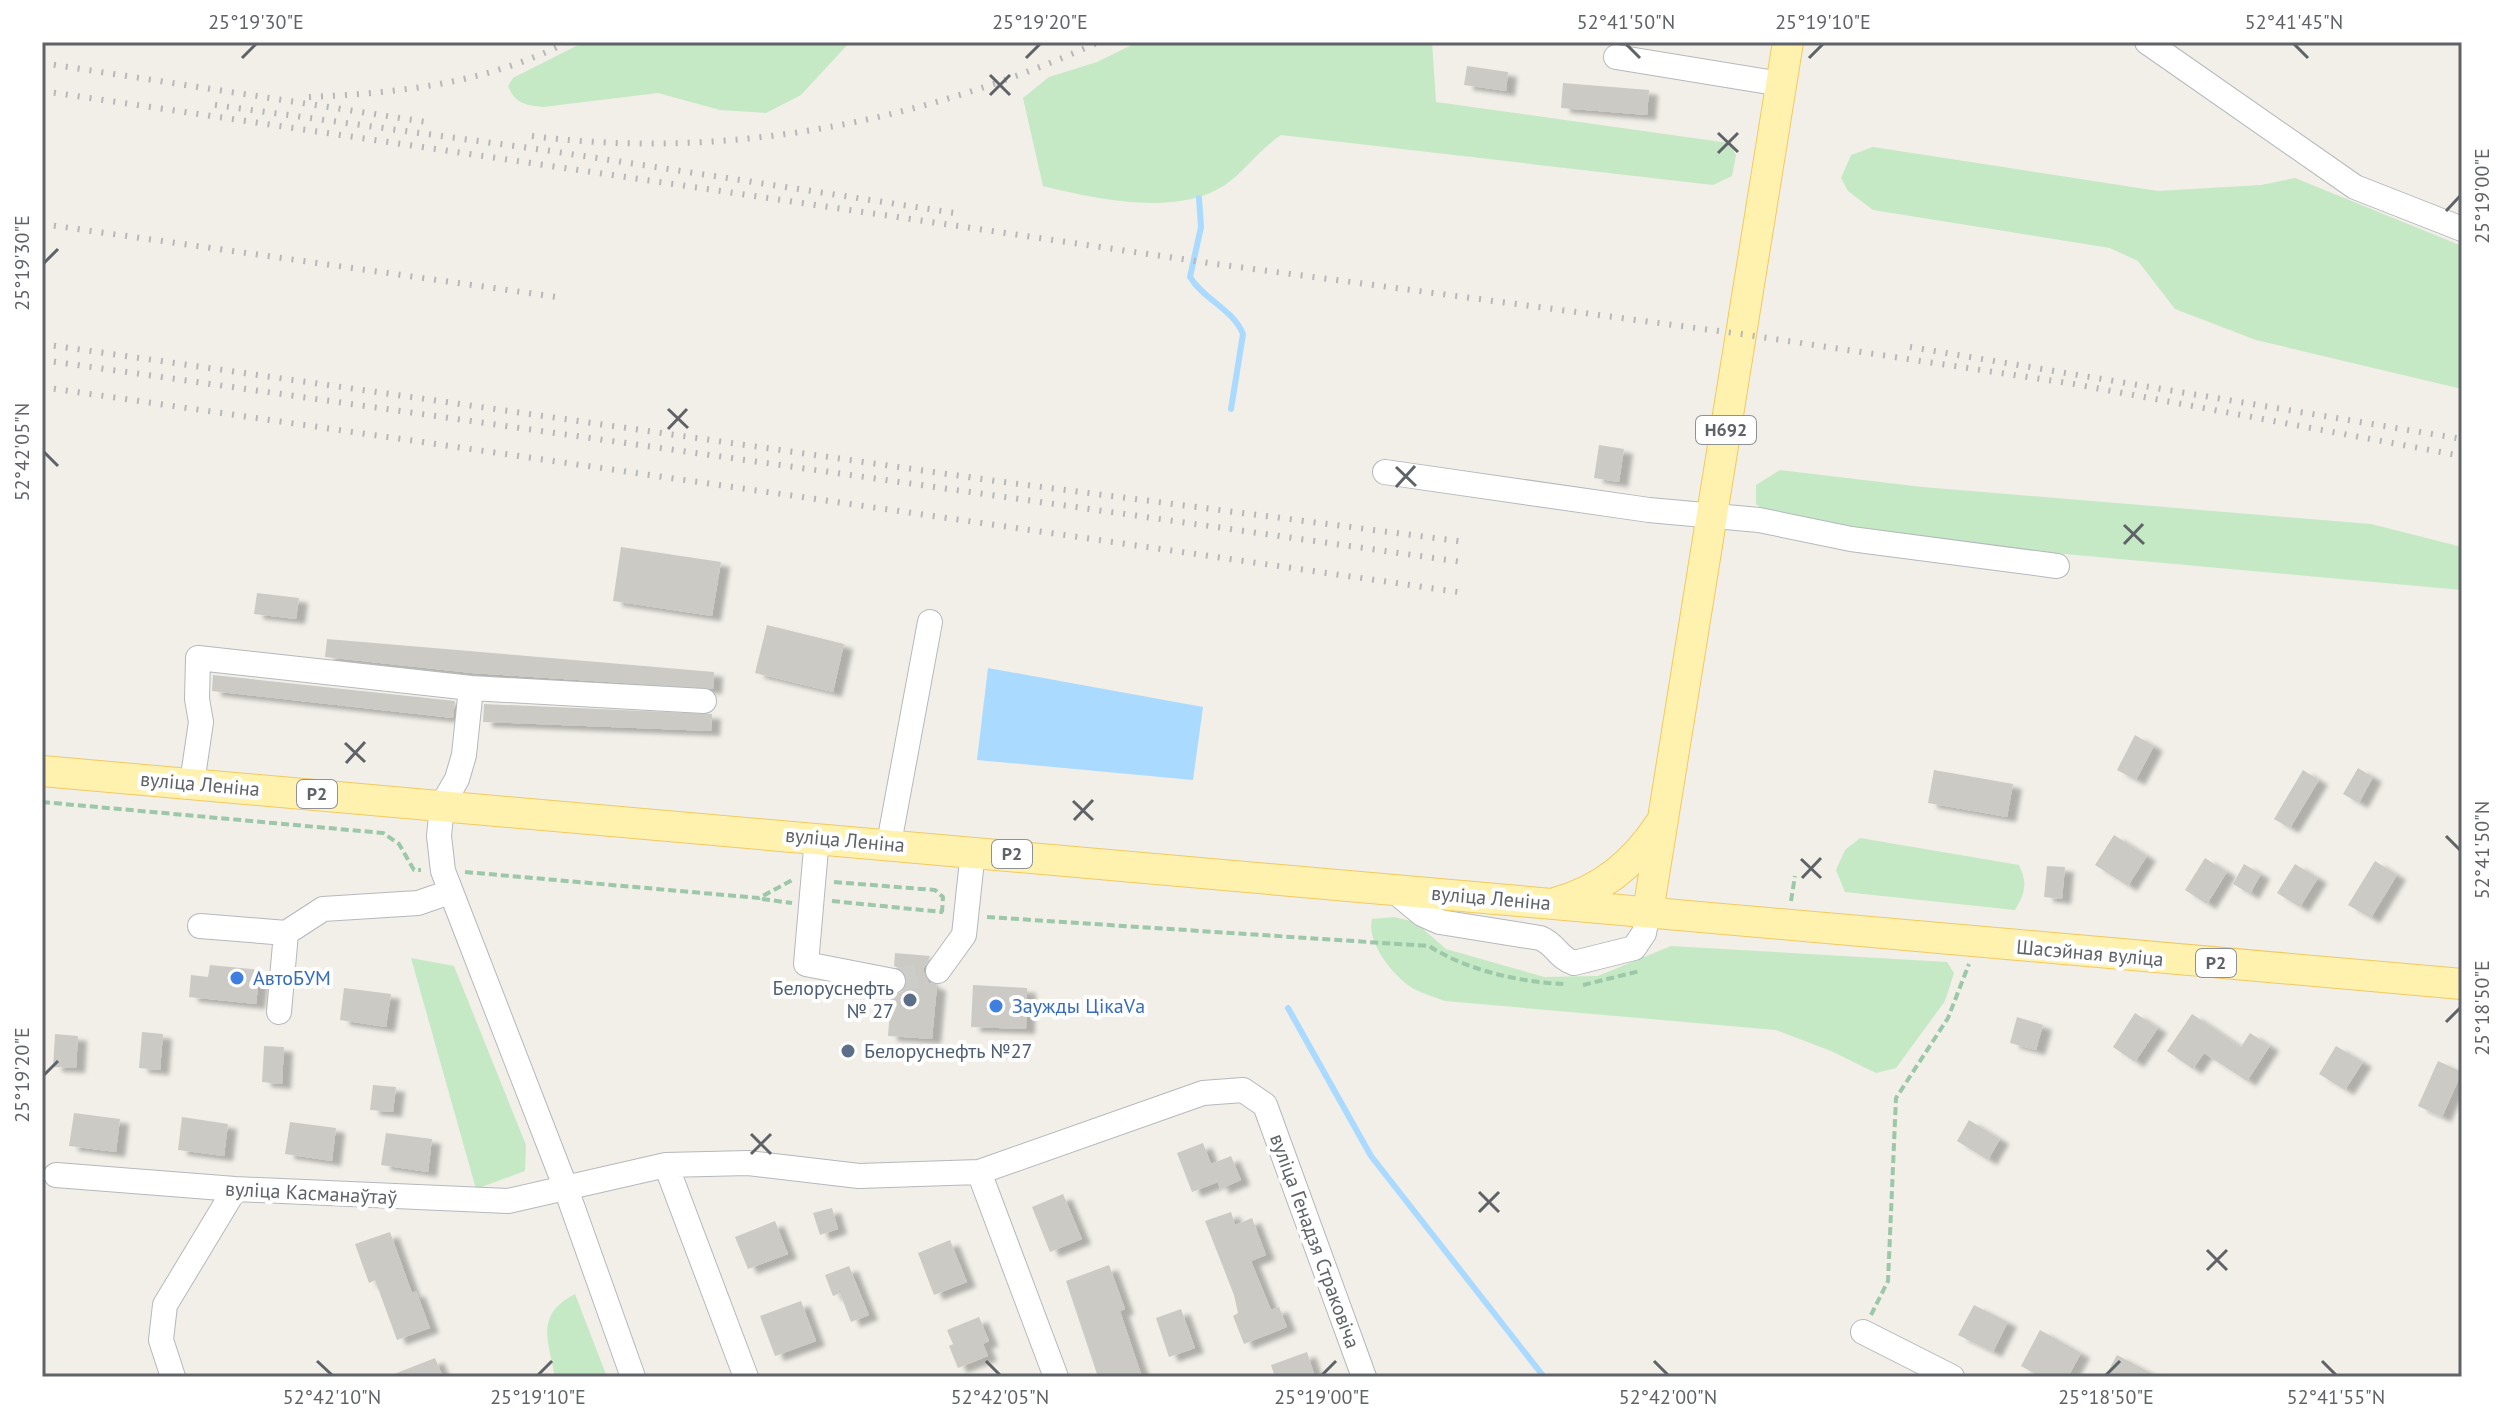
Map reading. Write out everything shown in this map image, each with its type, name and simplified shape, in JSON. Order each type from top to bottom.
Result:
[{"type":"main road","name":"Н692","points":[[1648,912],[1788,42]]},
{"type":"main road","name":"вуліца Леніна","points":[[42,771],[1648,912]]},
{"type":"main road","points":[[1551,903],[1586,893],[1622,869],[1664,819]]},
{"type":"main road","name":"Шасэйная вуліца","points":[[1648,912],[1969,943],[2462,984]]},
{"type":"street","points":[[2147,42],[2355,187],[2462,229]]},
{"type":"street","points":[[1616,57],[1781,84]]},
{"type":"street","points":[[1385,472],[1759,520],[1851,539],[2057,566]]},
{"type":"street","points":[[889,843],[930,622]]},
{"type":"street","points":[[192,783],[201,722],[197,699],[198,658],[471,688],[704,701]]},
{"type":"street","points":[[471,688],[464,755],[457,779],[442,805],[439,853],[450,892],[565,1186],[633,1377]]},
{"type":"street","points":[[817,837],[806,964],[893,981]]},
{"type":"street","points":[[938,971],[964,935],[953,912],[973,851]]},
{"type":"street","points":[[1393,890],[1422,914],[1440,922],[1540,938],[1551,942],[1559,956],[1574,963],[1634,948],[1644,933],[1648,912]]},
{"type":"street","points":[[200,926],[286,933],[323,909],[418,903],[450,892]]},
{"type":"street","points":[[279,1012],[286,933]]},
{"type":"street","name":"вуліца Касманаўтаў","points":[[56,1175],[235,1189],[508,1201],[666,1165],[748,1163],[859,1176],[979,1172],[1203,1093],[1243,1090],[1265,1105]]},
{"type":"street","name":"вуліца Генадзя Страковіча","points":[[1265,1105],[1364,1377]]},
{"type":"street","points":[[666,1165],[746,1377]]},
{"type":"street","points":[[979,1172],[1056,1377]]},
{"type":"street","points":[[173,1377],[161,1340],[165,1305],[235,1189]]},
{"type":"street","points":[[1863,1332],[1952,1377]]},
{"type":"path","points":[[789,879],[935,890],[953,912]]},
{"type":"path","points":[[759,898],[812,906],[830,901],[997,919],[1429,946],[1444,956],[1536,984],[1594,985],[1632,976],[1642,969]]},
{"type":"path","points":[[1863,1332],[1888,1281],[1896,1098],[1948,1018],[1969,973],[1969,943]]},
{"type":"green space","points":[[584,42],[850,42],[801,95],[766,113],[720,110],[658,93],[543,107],[517,100],[508,86],[513,78]]},
{"type":"green space","points":[[1138,42],[1432,42],[1436,102],[1729,143],[1736,155],[1732,176],[1713,185],[1281,135],[1225,185],[1205,195],[1183,200],[1160,203],[1111,200],[1043,186],[1023,98],[1049,77],[1097,62]]},
{"type":"green space","points":[[1873,147],[2158,191],[2261,185],[2295,178],[2462,246],[2462,389],[2256,340],[2175,309],[2138,261],[2110,248],[1873,210],[1848,191],[1841,178],[1851,155]]},
{"type":"green space","points":[[1780,470],[1922,487],[2371,524],[2462,547],[2462,590],[1899,539],[1772,516],[1756,504],[1756,485]]},
{"type":"green space","points":[[1860,838],[2019,865],[2024,878],[2023,893],[2015,910],[1845,892],[1836,870],[1845,850]]},
{"type":"green space","points":[[1394,917],[1415,922],[1446,949],[1544,977],[1598,976],[1671,946],[1947,962],[1954,973],[1945,1001],[1896,1068],[1876,1073],[1831,1051],[1776,1030],[1445,1001],[1414,989],[1398,976],[1377,949],[1371,928],[1372,919]]},
{"type":"green space","points":[[411,958],[454,966],[526,1145],[525,1171],[476,1189]]},
{"type":"green space","points":[[575,1294],[607,1377],[555,1377],[548,1340],[549,1319],[562,1302]]},
{"type":"water","points":[[988,668],[1203,707],[1193,780],[977,760]]},
{"type":"building","points":[[1467,66],[1508,72],[1506,91],[1464,85]]},
{"type":"building","points":[[1563,83],[1649,90],[1647,115],[1561,108]]},
{"type":"building","points":[[1599,445],[1624,449],[1619,482],[1594,478]]},
{"type":"building","points":[[621,547],[721,562],[712,616],[613,601]]},
{"type":"building","points":[[257,593],[299,598],[296,619],[254,614]]},
{"type":"building","points":[[767,625],[844,644],[833,692],[755,673]]},
{"type":"building","points":[[327,639],[714,672],[713,689],[472,673],[325,657]]},
{"type":"building","points":[[213,675],[455,701],[453,718],[212,691]]},
{"type":"building","points":[[484,704],[712,714],[711,731],[483,722]]},
{"type":"building","points":[[2135,735],[2154,746],[2136,780],[2117,770]]},
{"type":"building","points":[[2358,768],[2373,777],[2359,803],[2343,794]]},
{"type":"building","points":[[1934,770],[2013,784],[2007,817],[1928,803]]},
{"type":"building","points":[[2303,770],[2319,780],[2290,828],[2274,819]]},
{"type":"building","points":[[2114,835],[2147,856],[2128,886],[2095,865]]},
{"type":"building","points":[[2205,858],[2227,872],[2207,904],[2185,890]]},
{"type":"building","points":[[2375,861],[2397,875],[2371,918],[2348,905]]},
{"type":"building","points":[[2244,864],[2261,874],[2250,894],[2233,884]]},
{"type":"building","points":[[2295,864],[2318,878],[2300,907],[2277,893]]},
{"type":"building","points":[[2047,866],[2065,867],[2062,899],[2044,897]]},
{"type":"building","points":[[895,953],[930,956],[923,970],[929,983],[937,986],[932,1039],[888,1036],[891,996],[904,991],[908,983],[903,970],[894,966]]},
{"type":"building","points":[[210,965],[260,970],[256,1004],[189,997],[191,975],[208,977]]},
{"type":"building","points":[[973,985],[1027,988],[1026,1029],[971,1027]]},
{"type":"building","points":[[344,988],[391,994],[386,1027],[340,1020]]},
{"type":"building","points":[[2135,1013],[2158,1028],[2135,1062],[2113,1047]]},
{"type":"building","points":[[2192,1014],[2241,1047],[2250,1033],[2270,1046],[2247,1081],[2204,1053],[2193,1069],[2167,1051]]},
{"type":"building","points":[[2017,1017],[2043,1025],[2036,1050],[2010,1043]]},
{"type":"building","points":[[142,1032],[163,1034],[160,1070],[139,1068]]},
{"type":"building","points":[[55,1034],[78,1036],[76,1068],[53,1067]]},
{"type":"building","points":[[264,1046],[284,1047],[282,1084],[262,1082]]},
{"type":"building","points":[[2336,1046],[2363,1062],[2345,1090],[2319,1074]]},
{"type":"building","points":[[2438,1061],[2462,1072],[2442,1117],[2418,1106]]},
{"type":"building","points":[[373,1085],[396,1087],[393,1112],[370,1110]]},
{"type":"building","points":[[74,1113],[120,1119],[116,1152],[69,1146]]},
{"type":"building","points":[[182,1117],[228,1124],[224,1156],[178,1150]]},
{"type":"building","points":[[1969,1120],[2000,1139],[1988,1160],[1957,1141]]},
{"type":"building","points":[[290,1122],[336,1128],[332,1161],[285,1154]]},
{"type":"building","points":[[386,1133],[432,1139],[428,1172],[381,1165]]},
{"type":"building","points":[[1203,1143],[1211,1164],[1231,1156],[1241,1180],[1220,1189],[1218,1182],[1192,1192],[1177,1153]]},
{"type":"building","points":[[1063,1194],[1082,1239],[1050,1252],[1032,1207]]},
{"type":"building","points":[[832,1208],[838,1229],[820,1235],[813,1213]]},
{"type":"building","points":[[1231,1212],[1235,1225],[1252,1218],[1266,1255],[1251,1261],[1271,1310],[1279,1307],[1287,1327],[1244,1344],[1233,1316],[1238,1313],[1234,1295],[1205,1221]]},
{"type":"building","points":[[775,1221],[788,1254],[748,1269],[735,1237]]},
{"type":"building","points":[[390,1232],[412,1293],[416,1291],[430,1328],[397,1340],[375,1280],[369,1283],[355,1244]]},
{"type":"building","points":[[950,1240],[967,1282],[934,1295],[918,1253]]},
{"type":"building","points":[[1109,1265],[1125,1309],[1120,1311],[1142,1377],[1098,1377],[1066,1281]]},
{"type":"building","points":[[849,1266],[869,1315],[851,1322],[840,1293],[833,1296],[825,1275]]},
{"type":"building","points":[[801,1301],[816,1341],[775,1356],[760,1316]]},
{"type":"building","points":[[1974,1305],[2008,1322],[1993,1352],[1958,1335]]},
{"type":"building","points":[[1181,1309],[1195,1348],[1169,1357],[1156,1318]]},
{"type":"building","points":[[979,1317],[989,1341],[983,1344],[988,1356],[958,1368],[949,1346],[953,1344],[947,1330]]},
{"type":"building","points":[[2040,1330],[2081,1353],[2068,1377],[2041,1377],[2021,1366]]},
{"type":"building","points":[[1307,1352],[1315,1377],[1275,1377],[1271,1365]]},
{"type":"building","points":[[2117,1355],[2159,1377],[2105,1377]]},
{"type":"building","points":[[435,1358],[443,1377],[389,1377],[389,1376]]},
{"type":"waterway","points":[[1199,198],[1201,227],[1190,277],[1232,318],[1243,334],[1231,409]]},
{"type":"waterway","points":[[1288,1008],[1371,1156],[1544,1377]]},
{"type":"tunnel","points":[[893,981],[938,971]]},
{"type":"railway","points":[[309,97],[375,93],[441,84],[505,68],[567,42]]},
{"type":"railway","points":[[532,136],[605,142],[678,143],[750,138],[822,128],[963,94],[1099,42]]},
{"type":"railway","points":[[42,63],[426,122]]},
{"type":"railway","points":[[42,91],[1216,264],[1741,334],[2074,384],[2462,456]]},
{"type":"railway","points":[[215,105],[551,151],[955,213]]},
{"type":"railway","points":[[42,224],[557,297]]},
{"type":"railway","points":[[42,344],[996,481],[1466,542]]},
{"type":"railway","points":[[1910,347],[2462,439]]},
{"type":"railway","points":[[42,360],[1462,562]]},
{"type":"railway","points":[[42,387],[1458,592]]},
{"type":"place","name":"АвтоБУМ","points":[[237,978]]},
{"type":"place","name":"Белоруснефть № 27","points":[[910,1000]]},
{"type":"place","name":"Заужды ЦікаVа","points":[[996,1006]]},
{"type":"place","name":"Белоруснефть №27","points":[[848,1051]]}]
